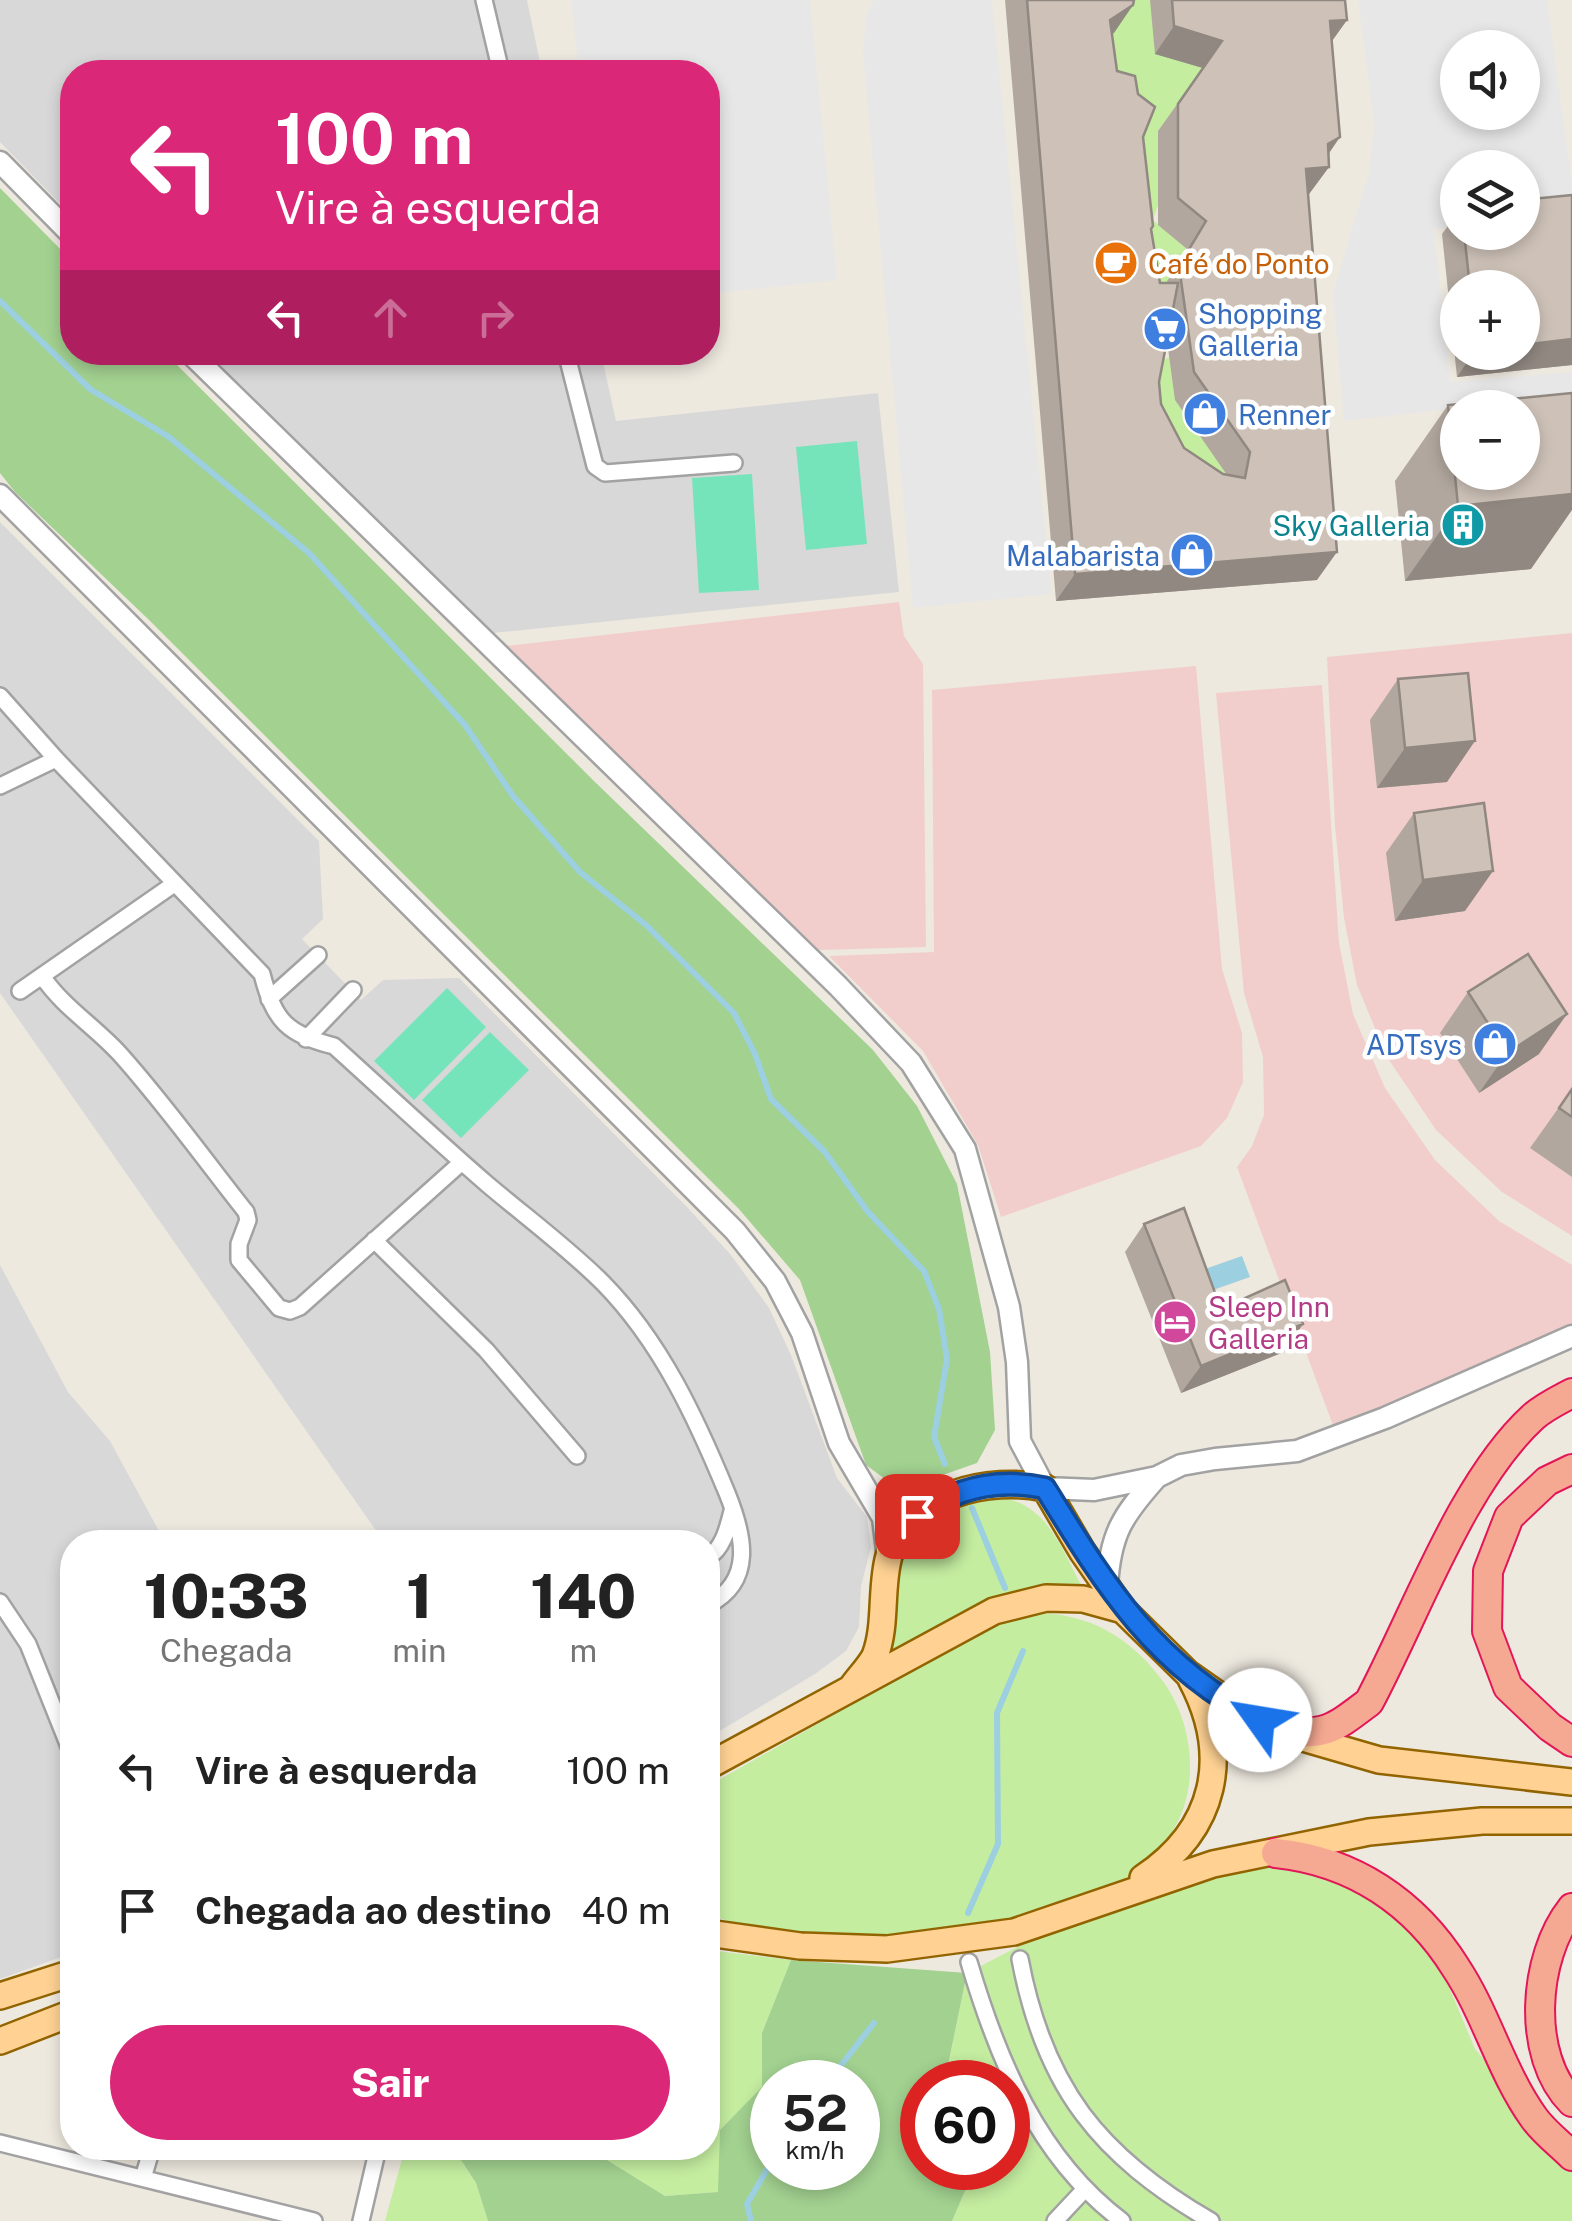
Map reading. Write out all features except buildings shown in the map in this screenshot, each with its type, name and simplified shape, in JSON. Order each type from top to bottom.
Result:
[{"type":"highway","points":[[1279,1730],[1314,1734],[1341,1723],[1370,1702],[1477,1488],[1507,1444],[1536,1414],[1572,1393]]},
{"type":"highway","points":[[1572,1469],[1548,1481],[1509,1517],[1488,1572],[1486,1630],[1508,1687],[1572,1742]]},
{"type":"highway","points":[[1276,1853],[1312,1856],[1359,1874],[1412,1911],[1457,1968],[1496,2053],[1535,2120],[1572,2156]]},
{"type":"highway","points":[[1572,1908],[1543,1969],[1540,2028],[1560,2090],[1572,2102]]},
{"type":"main road","points":[[852,1687],[875,1656],[888,1558],[896,1539],[917,1516],[958,1492],[987,1484],[1018,1482],[1045,1488],[1123,1610],[1188,1673],[1241,1711],[1279,1730],[1379,1760],[1572,1782]]},
{"type":"main road","points":[[720,1760],[994,1611],[1046,1598],[1082,1599],[1123,1610]]},
{"type":"main road","points":[[1109,1900],[1167,1862],[1198,1823],[1209,1794],[1214,1769],[1210,1725],[1188,1673]]},
{"type":"main road","points":[[720,1931],[800,1946],[887,1949],[1014,1932],[1213,1864],[1369,1832],[1482,1821],[1572,1821]]},
{"type":"main road","points":[[0,1996],[60,1977]]},
{"type":"main road","points":[[0,2040],[60,2018]]},
{"type":"street","points":[[484,0],[498,60]]},
{"type":"street","points":[[0,162],[60,223]]},
{"type":"street","points":[[202,365],[838,986],[911,1063],[965,1149],[1009,1307],[1017,1362],[1020,1442],[1045,1488],[1094,1490],[1216,1459],[1297,1451],[1385,1418],[1572,1336]]},
{"type":"street","points":[[569,365],[595,466],[606,473],[734,463]]},
{"type":"street","points":[[0,494],[736,1231],[775,1282],[802,1333],[839,1443],[882,1518],[888,1558]]},
{"type":"street","points":[[0,696],[262,974],[269,999],[283,1024],[306,1039],[334,1046],[604,1284],[652,1345],[695,1414],[733,1507],[742,1538],[740,1566],[731,1591],[720,1598]]},
{"type":"street","points":[[0,786],[56,759]]},
{"type":"street","points":[[20,991],[174,884]]},
{"type":"street","points":[[269,999],[318,955]]},
{"type":"street","points":[[42,976],[52,991],[108,1041],[144,1081],[246,1212],[248,1220],[239,1244],[239,1260],[279,1308],[300,1308],[462,1162]]},
{"type":"street","points":[[306,1039],[353,990]]},
{"type":"street","points":[[374,1240],[486,1350],[578,1456]]},
{"type":"street","points":[[1107,1587],[1113,1537],[1128,1510],[1156,1477]]},
{"type":"street","points":[[720,1544],[733,1507]]},
{"type":"street","points":[[0,1602],[28,1644],[60,1724]]},
{"type":"street","points":[[1020,1959],[1028,2004],[1049,2063],[1080,2112],[1127,2164],[1174,2200],[1211,2221]]},
{"type":"street","points":[[969,1962],[1020,2101],[1068,2172],[1122,2221]]},
{"type":"street","points":[[0,2143],[60,2158]]},
{"type":"street","points":[[69,2160],[314,2221]]},
{"type":"street","points":[[143,2178],[148,2160]]},
{"type":"street","points":[[361,2221],[375,2160]]},
{"type":"street","points":[[1055,2221],[1085,2189]]},
{"type":"shaded area","points":[[0,0],[527,0],[540,60],[60,60],[60,204],[0,142]]},
{"type":"shaded area","points":[[571,0],[810,0],[837,280],[720,293],[720,60],[578,60]]},
{"type":"shaded area","points":[[874,0],[992,0],[1051,594],[913,608],[863,52],[866,17]]},
{"type":"shaded area","points":[[1358,0],[1547,0],[1572,186],[1572,214],[1540,217],[1540,150],[1440,150],[1440,228],[1434,229],[1440,286],[1440,370],[1449,370],[1450,382],[1572,372],[1572,506],[1540,443],[1540,390],[1440,390],[1440,410],[1344,421],[1333,293],[1369,172],[1374,124]]},
{"type":"shaded area","points":[[218,365],[604,365],[616,421],[878,393],[899,592],[492,633]]},
{"type":"shaded area","points":[[0,522],[319,841],[323,919],[302,939],[361,1000],[383,980],[459,978],[731,1255],[769,1308],[837,1478],[867,1517],[871,1547],[861,1586],[859,1627],[846,1651],[720,1731],[720,1530],[376,1530],[0,993]]},
{"type":"shaded area","points":[[899,602],[904,636],[923,664],[926,947],[819,950],[506,646]]},
{"type":"shaded area","points":[[1572,633],[1572,1236],[1502,1192],[1436,1130],[1387,1057],[1357,985],[1344,918],[1335,826],[1327,657]]},
{"type":"shaded area","points":[[1196,666],[1222,969],[1242,1033],[1243,1082],[1227,1118],[1201,1146],[1001,1217],[978,1145],[923,1051],[829,956],[934,952],[932,690]]},
{"type":"shaded area","points":[[1322,685],[1339,943],[1353,1014],[1385,1088],[1435,1160],[1499,1221],[1572,1265],[1572,1343],[1337,1436],[1237,1167],[1252,1146],[1264,1115],[1263,1057],[1244,993],[1216,693]]},
{"type":"shaded area","points":[[0,1265],[68,1392],[110,1441],[158,1530],[60,1530],[60,1957],[0,1979]]},
{"type":"green space","points":[[1117,0],[1150,0],[1203,69],[1153,220],[1187,249],[1171,301],[1134,272],[1102,40]]},
{"type":"green space","points":[[0,188],[60,249],[60,365],[177,365],[596,783],[873,1050],[917,1106],[957,1184],[990,1352],[995,1430],[977,1463],[900,1490],[866,1465],[800,1280],[738,1208],[0,473]]},
{"type":"green space","points":[[1169,357],[1230,480],[1204,502],[1144,385],[1155,365]]},
{"type":"green space","points":[[857,441],[867,544],[806,550],[796,447]]},
{"type":"green space","points":[[752,474],[759,590],[699,593],[692,478]]},
{"type":"green space","points":[[447,988],[486,1027],[414,1100],[374,1061]]},
{"type":"green space","points":[[490,1032],[529,1070],[461,1138],[422,1100]]},
{"type":"green space","points":[[997,1497],[1029,1508],[1041,1519],[1084,1590],[880,1666],[897,1579],[920,1534],[938,1517],[964,1505]]},
{"type":"green space","points":[[1034,1613],[1090,1623],[1136,1651],[1162,1680],[1183,1720],[1190,1765],[1181,1815],[1153,1856],[1126,1878],[1088,1895],[1029,1914],[958,1929],[887,1936],[815,1935],[751,1927],[720,1918],[720,1779],[999,1621]]},
{"type":"green space","points":[[1311,1856],[1385,1900],[1444,1975],[1475,2049],[1535,2120],[1572,2155],[1572,2221],[952,2221],[965,2190],[1030,2190],[1030,2060],[949,2060],[967,1973],[1109,1900]]},
{"type":"green space","points":[[720,1951],[791,1960],[762,2033],[762,2060],[750,2060],[750,2100],[720,2130]]},
{"type":"green space","points":[[791,1960],[967,1973],[949,2060],[900,2060],[900,2190],[965,2190],[952,2221],[488,2221],[476,2183],[461,2160],[607,2160],[665,2196],[718,2192],[720,2130],[750,2099],[750,2190],[880,2190],[880,2060],[762,2060],[762,2033]]},
{"type":"green space","points":[[402,2160],[461,2160],[476,2183],[488,2221],[385,2221]]},
{"type":"green space","points":[[607,2160],[720,2160],[719,2192],[665,2196]]},
{"type":"water","points":[[1242,1256],[1250,1277],[1213,1290],[1205,1269]]},
{"type":"waterway","points":[[0,301],[60,360]]},
{"type":"waterway","points":[[65,365],[90,389],[169,437],[309,553],[465,725],[513,796],[580,872],[646,925],[734,1013],[755,1054],[771,1099],[824,1151],[868,1212],[924,1271],[939,1309],[947,1359],[934,1437],[945,1464]]},
{"type":"waterway","points":[[972,1508],[1005,1588]]},
{"type":"waterway","points":[[968,1913],[998,1844],[997,1713],[1023,1651]]},
{"type":"waterway","points":[[845,2060],[874,2023]]},
{"type":"waterway","points":[[751,2221],[747,2204],[755,2190]]},
{"type":"place","name":"Café do Ponto","points":[[1116,263]]},
{"type":"place","name":"Shopping Galleria","points":[[1165,329]]},
{"type":"place","name":"Renner","points":[[1205,414]]},
{"type":"place","name":"Sky Galleria","points":[[1463,525]]},
{"type":"place","name":"Malabarista","points":[[1192,555]]},
{"type":"place","name":"ADTsys","points":[[1495,1044]]},
{"type":"place","name":"Sleep Inn Galleria","points":[[1175,1322]]},
{"type":"route","points":[[917,1516],[958,1492],[987,1484],[1018,1482],[1045,1488],[1123,1610],[1188,1673],[1260,1720]]}]
